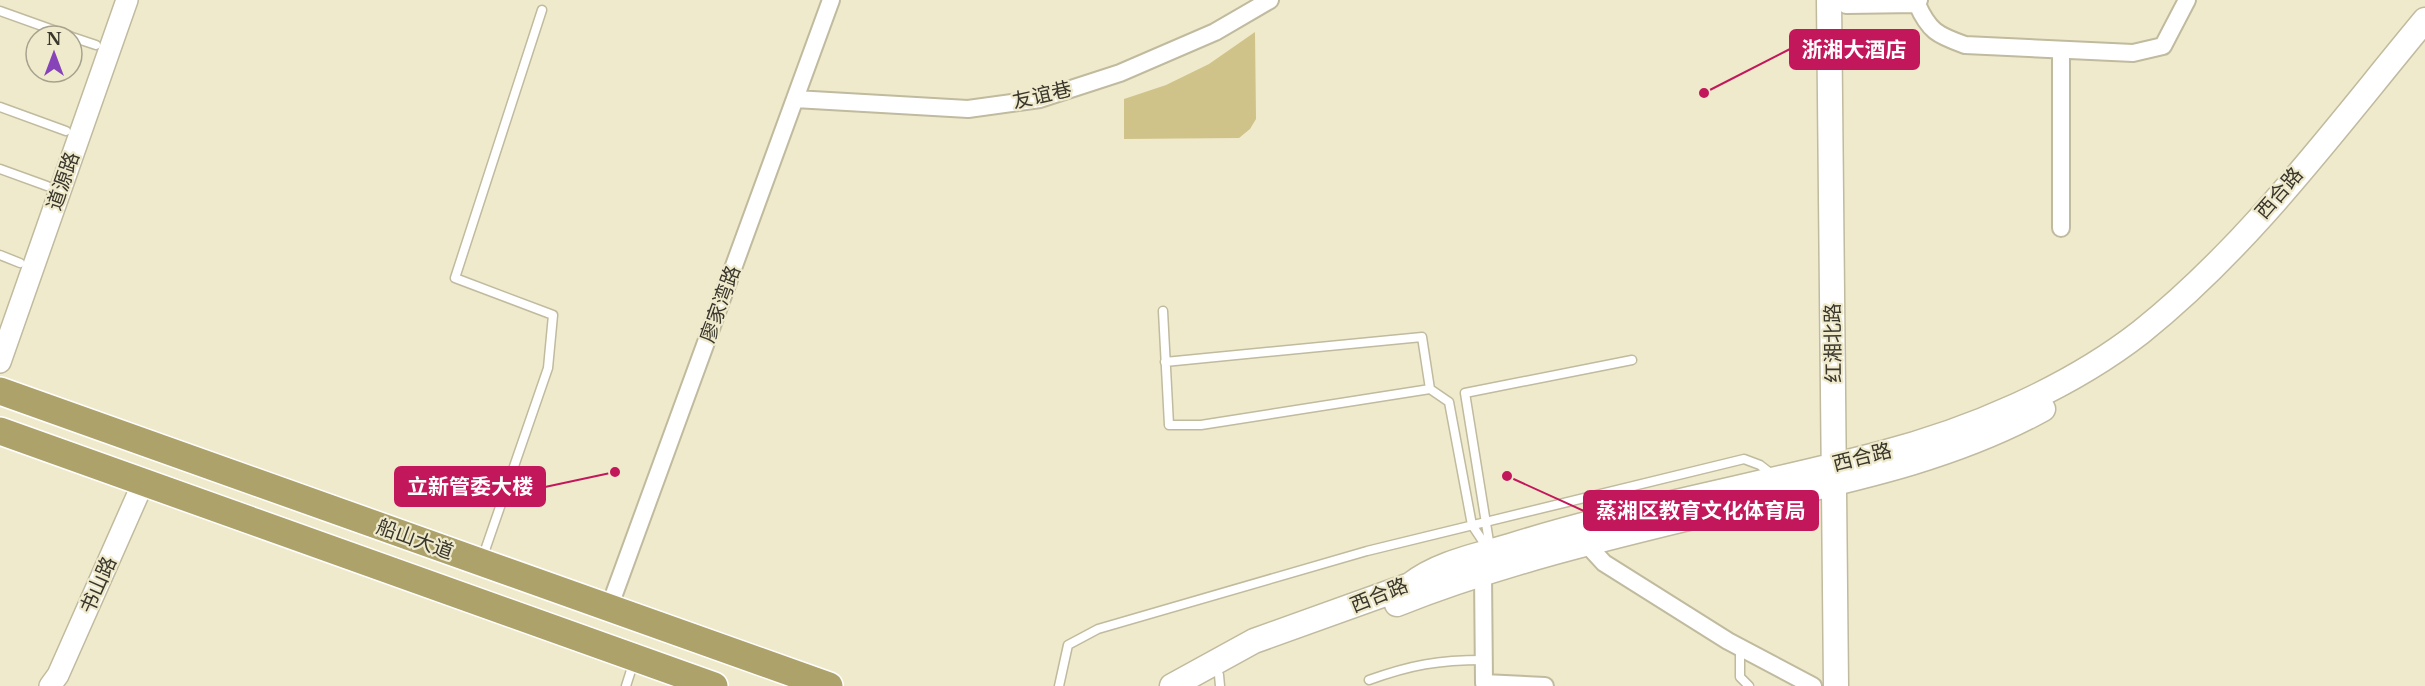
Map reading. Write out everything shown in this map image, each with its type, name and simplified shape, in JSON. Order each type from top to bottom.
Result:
[{"type":"highway","name":"船山大道","points":[[0,391],[829,686]]},
{"type":"highway","name":"船山大道","points":[[0,431],[714,686]]},
{"type":"main road","name":"红湘北路","points":[[1836,686],[1842,472],[1840,2]]},
{"type":"main road","name":"西合路","points":[[1213,682],[1259,655],[1490,565],[1580,535],[1776,477],[1842,472],[2007,410],[2093,363],[2139,333],[2204,277],[2246,232],[2425,20]]},
{"type":"main road","name":"西合路","points":[[1580,535],[1842,472],[1960,447],[2013,425],[2102,375],[2148,344],[2214,287],[2258,241],[2425,45]]},
{"type":"main road","name":"红湘北路","points":[[1842,472],[1853,686]]},
{"type":"main road","name":"西合路","points":[[1172,686],[1254,642],[1410,585],[1428,571],[1490,565]]},
{"type":"street","name":"道源路","points":[[0,321],[112,0]]},
{"type":"street","name":"道源路","points":[[0,362],[127,0]]},
{"type":"street","name":"廖家湾路","points":[[609,608],[831,0]]},
{"type":"street","name":"友谊巷","points":[[795,99],[968,109],[1040,99],[1120,73],[1215,32],[1270,0]]},
{"type":"street","points":[[1840,2],[1918,2],[1926,26],[1943,37],[1965,45],[2133,53],[2163,46],[2187,0]]},
{"type":"street","points":[[2061,50],[2061,228]]},
{"type":"street","name":"书山路","points":[[50,686],[58,675],[143,483]]},
{"type":"street","points":[[1580,535],[1604,563],[1740,648],[1813,686]]},
{"type":"street","points":[[1490,565],[1484,685],[1545,686]]},
{"type":"lane","points":[[481,562],[548,368],[553,315],[455,278],[542,10]]},
{"type":"lane","points":[[0,11],[37,24]]},
{"type":"lane","points":[[84,41],[96,45]]},
{"type":"lane","points":[[0,107],[66,131]]},
{"type":"lane","points":[[0,169],[47,186]]},
{"type":"lane","points":[[0,255],[20,263]]},
{"type":"lane","points":[[1163,311],[1169,425],[1201,425],[1430,389],[1449,402],[1472,525],[1490,565]]},
{"type":"lane","points":[[1165,362],[1422,337],[1430,389]]},
{"type":"lane","points":[[1490,565],[1487,521],[1465,393],[1632,360]]},
{"type":"lane","points":[[1059,686],[1068,645],[1098,628],[1367,551],[1744,459],[1760,465],[1776,477]]},
{"type":"lane","points":[[1740,648],[1740,677],[1749,686]]},
{"type":"lane","points":[[626,686],[635,658]]},
{"type":"lane","points":[[1369,680],[1409,666],[1445,660],[1484,660]]},
{"type":"shaded area","points":[[1255,32],[1256,119],[1250,129],[1239,138],[1124,139],[1124,99],[1166,85],[1209,64]]},
{"type":"place","name":"浙湘大酒店","points":[[1704,93]]},
{"type":"place","name":"立新管委大楼","points":[[615,472]]},
{"type":"place","name":"蒸湘区教育文化体育局","points":[[1507,476]]}]
